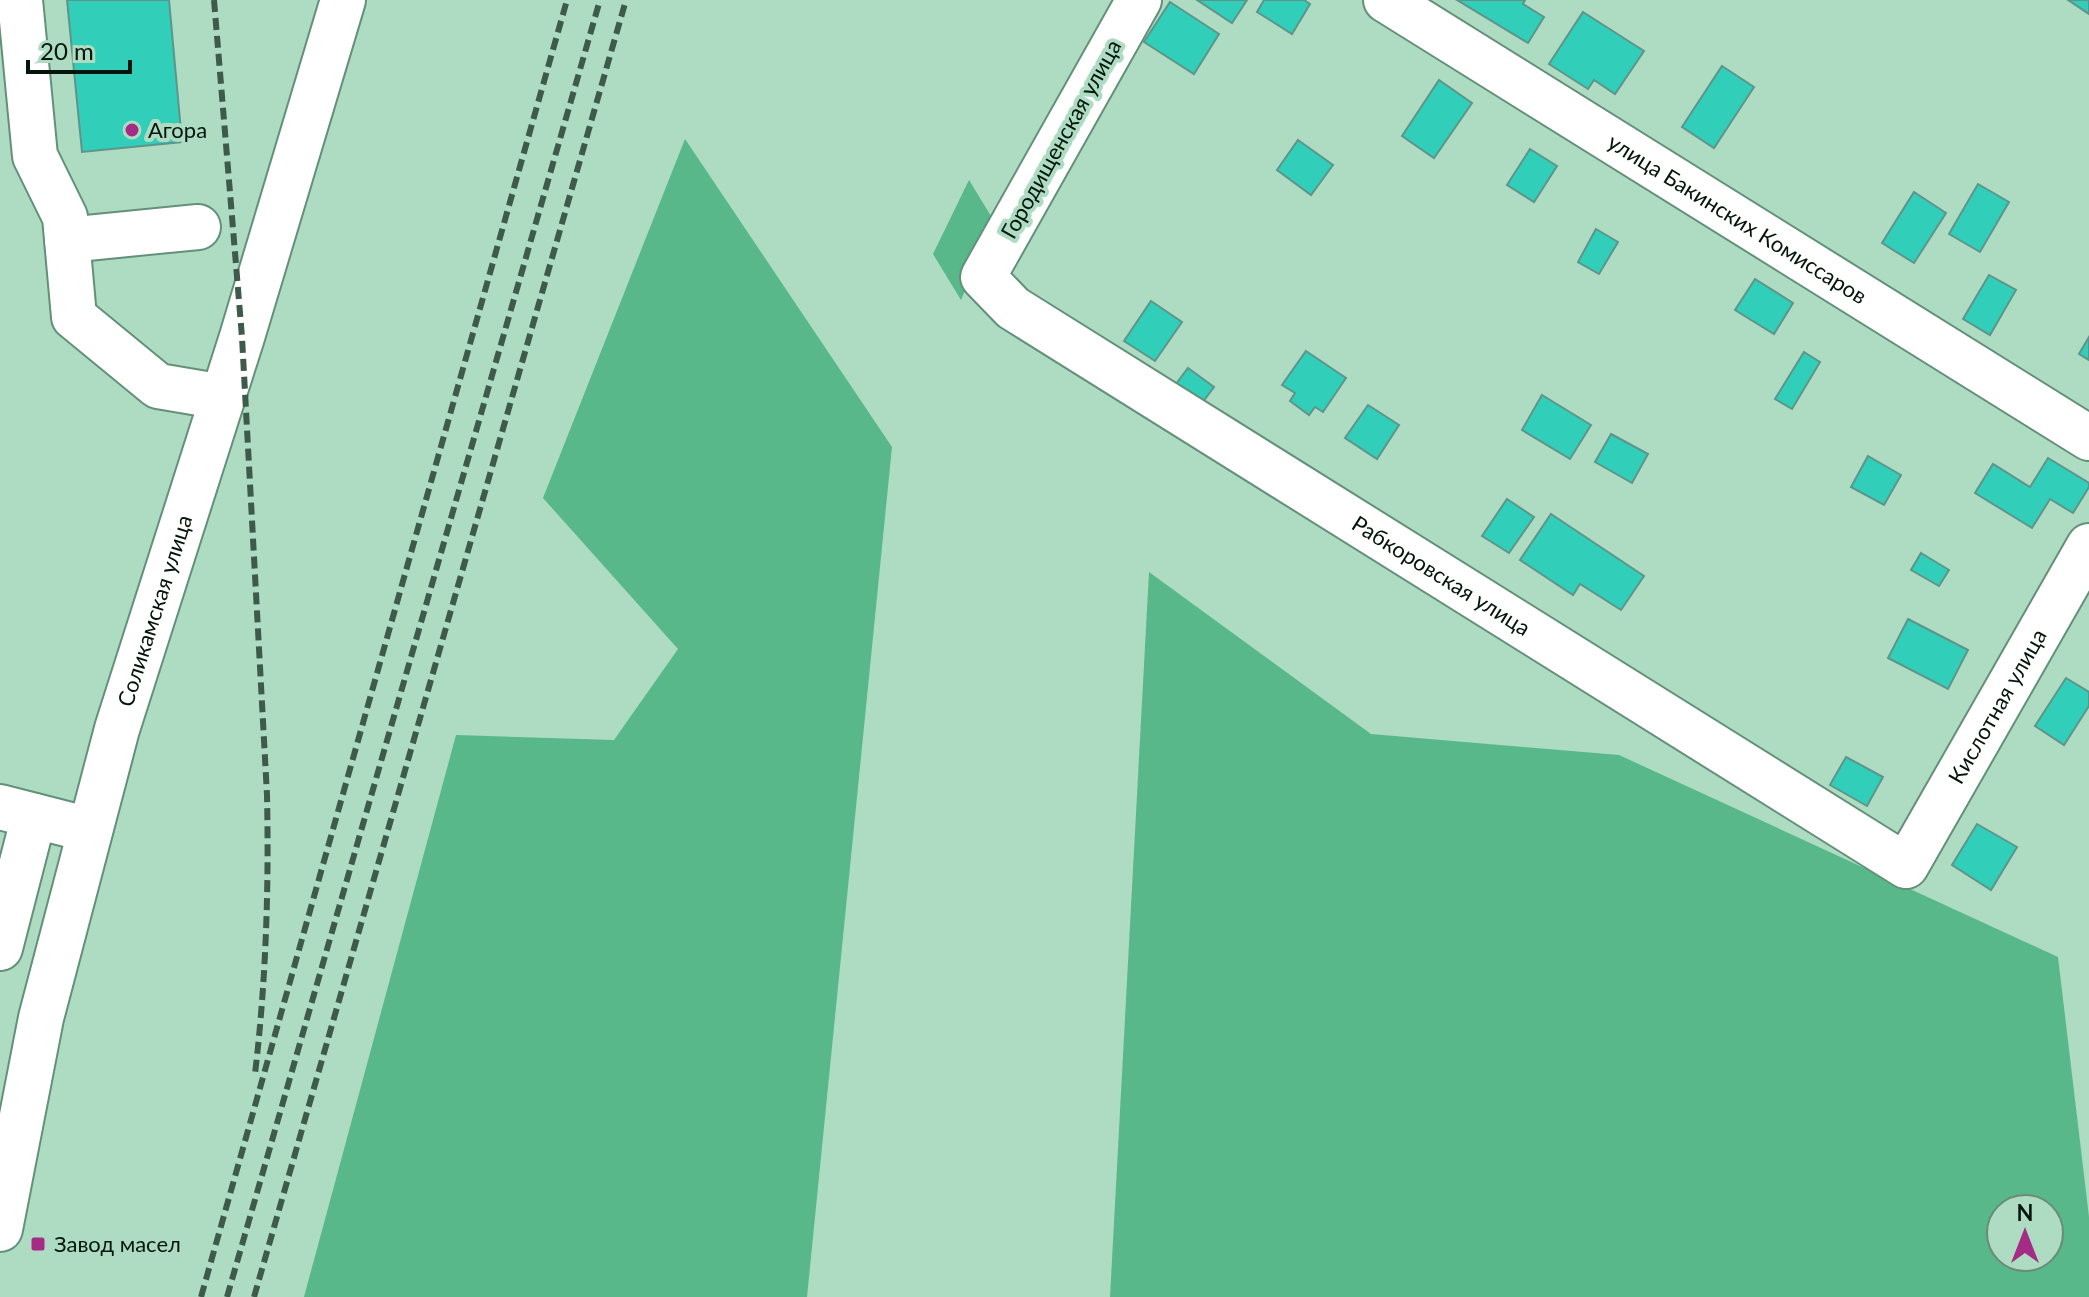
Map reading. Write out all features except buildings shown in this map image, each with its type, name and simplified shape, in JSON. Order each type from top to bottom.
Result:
[{"type":"street","points":[[20,0],[35,156],[65,217],[74,317],[158,386],[223,397]]},
{"type":"street","name":"Соликамская улица","points":[[0,1229],[7,1157],[117,729],[223,397],[343,0]]},
{"type":"street","name":"Городищенская улица","points":[[983,277],[1139,0]]},
{"type":"street","name":"улица Бакинских Комиссаров","points":[[1386,0],[2089,438]]},
{"type":"street","points":[[67,240],[198,227]]},
{"type":"street","name":"Рабкоровская улица","points":[[983,277],[1013,308],[1906,866]]},
{"type":"street","name":"Кислотная улица","points":[[1906,866],[2089,546]]},
{"type":"street","points":[[0,948],[17,812],[90,830]]},
{"type":"green space","points":[[685,139],[892,447],[807,1297],[304,1297],[456,735],[614,740],[678,649],[543,498]]},
{"type":"green space","points":[[969,180],[994,221],[961,300],[933,254]]},
{"type":"green space","points":[[1149,572],[1371,734],[1619,755],[2058,957],[2089,1217],[2089,1297],[1110,1297]]},
{"type":"railway","points":[[214,0],[242,337],[267,795],[266,934],[255,1074]]},
{"type":"railway","points":[[201,1297],[567,0]]},
{"type":"railway","points":[[227,1297],[600,0]]},
{"type":"railway","points":[[254,1297],[626,0]]},
{"type":"place","name":"Агора","points":[[132,130]]},
{"type":"place","name":"Завод масел","points":[[38,1244]]}]
